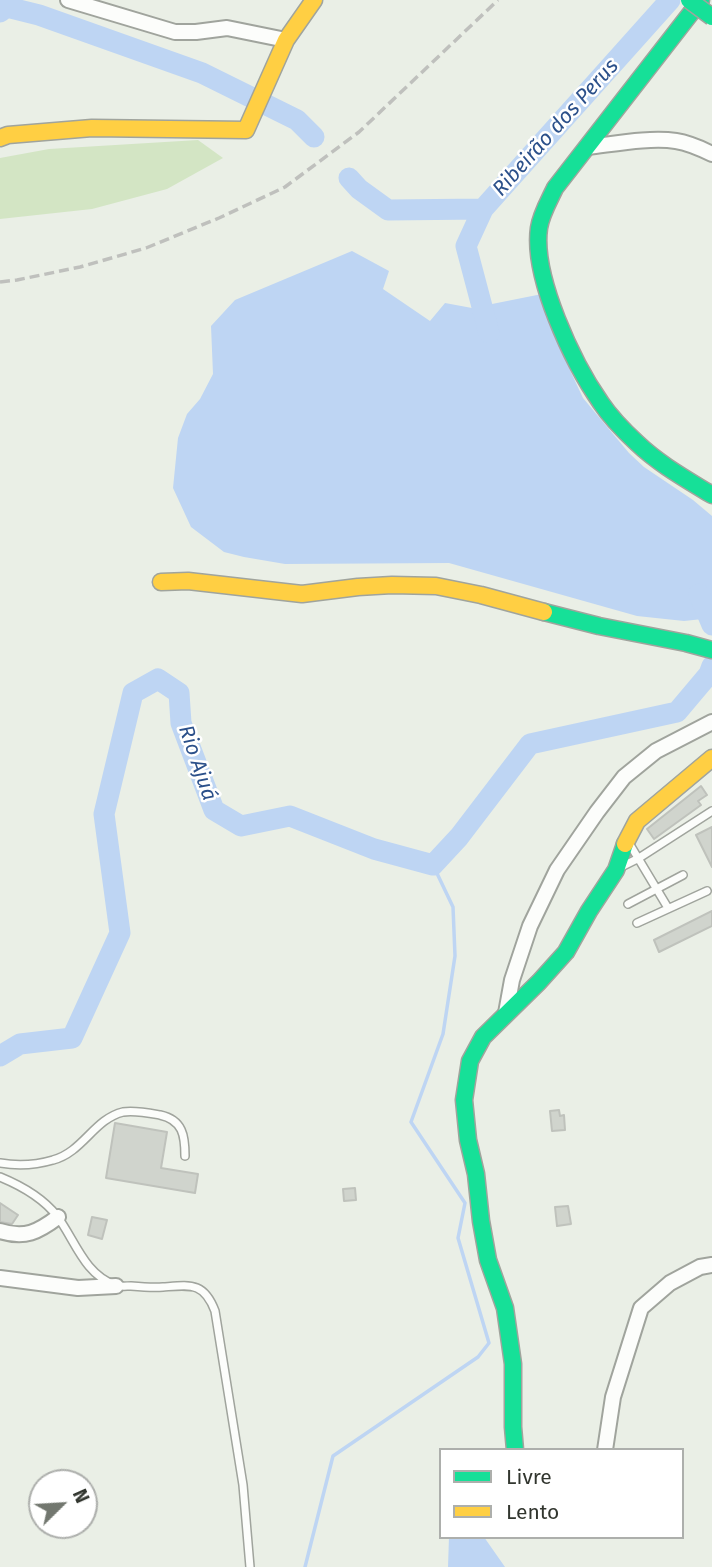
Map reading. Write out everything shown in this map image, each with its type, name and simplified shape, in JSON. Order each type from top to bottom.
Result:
[{"type":"main road","points":[[0,138],[8,135],[92,128],[246,130],[286,40],[314,0]]},
{"type":"main road","points":[[689,0],[712,18]]},
{"type":"main road","points":[[701,0],[555,188],[539,229],[539,259],[568,343],[589,384],[612,418],[644,450],[712,495]]},
{"type":"main road","points":[[161,582],[188,581],[302,594],[358,587],[436,586],[599,626],[712,650]]},
{"type":"main road","points":[[515,1448],[513,1364],[505,1308],[488,1260],[476,1174],[468,1140],[464,1100],[470,1061],[483,1037],[540,982],[566,952],[616,870],[627,839],[637,821],[712,758]]},
{"type":"street","points":[[68,0],[175,32],[227,28],[286,40]]},
{"type":"street","points":[[588,147],[674,141],[712,154]]},
{"type":"street","points":[[506,1013],[512,980],[530,926],[557,870],[597,812],[624,777],[656,751],[712,722]]},
{"type":"street","points":[[0,1231],[28,1234],[58,1217]]},
{"type":"street","points":[[605,1448],[612,1397],[641,1308],[670,1283],[700,1267],[712,1265]]},
{"type":"street","points":[[0,1278],[78,1288],[116,1286]]},
{"type":"lane","points":[[616,870],[712,811]]},
{"type":"lane","points":[[627,839],[668,908]]},
{"type":"lane","points":[[628,904],[683,875]]},
{"type":"lane","points":[[638,923],[707,891]]},
{"type":"lane","points":[[0,1163],[15,1166],[53,1160],[74,1151],[106,1120],[124,1112],[165,1116],[180,1126],[185,1139],[185,1156]]},
{"type":"lane","points":[[0,1177],[41,1199],[58,1217],[77,1251],[93,1272],[116,1286],[160,1288],[184,1285],[200,1289],[210,1298],[215,1311],[243,1485],[250,1567]]},
{"type":"green space","points":[[198,140],[223,158],[167,189],[92,209],[0,219],[0,158],[49,149]]},
{"type":"water","points":[[352,251],[389,271],[383,289],[430,321],[445,303],[472,308],[542,294],[555,338],[583,398],[644,467],[712,516],[712,618],[684,621],[637,616],[449,563],[285,564],[244,557],[224,552],[191,527],[173,488],[178,438],[187,414],[200,399],[213,374],[211,326],[235,300]]},
{"type":"water","points":[[449,1539],[485,1539],[505,1567],[448,1567]]},
{"type":"building","points":[[701,786],[707,795],[698,801],[701,805],[654,839],[647,829]]},
{"type":"building","points":[[712,827],[712,867],[696,835]]},
{"type":"building","points":[[712,911],[712,926],[659,952],[654,940]]},
{"type":"building","points":[[559,1110],[560,1116],[564,1115],[565,1130],[552,1131],[550,1111]]},
{"type":"building","points":[[115,1123],[167,1132],[161,1168],[198,1174],[195,1193],[106,1178]]},
{"type":"building","points":[[355,1188],[356,1200],[344,1201],[343,1189]]},
{"type":"building","points":[[0,1203],[18,1215],[12,1224],[0,1222]]},
{"type":"building","points":[[568,1206],[571,1224],[557,1226],[555,1207]]},
{"type":"building","points":[[92,1217],[107,1220],[102,1239],[88,1235]]},
{"type":"waterway","name":"Ribeirão dos Perus","points":[[489,333],[466,246],[483,209],[670,0]]},
{"type":"waterway","name":"Ribeirão dos Perus","points":[[0,12],[7,7],[39,15],[202,73],[297,120],[314,137]]},
{"type":"waterway","name":"Ribeirão dos Perus","points":[[349,178],[359,189],[388,210],[483,209]]},
{"type":"waterway","name":"Rio Ajuá","points":[[699,594],[712,625]]},
{"type":"waterway","name":"Rio Ajuá","points":[[0,1056],[20,1044],[72,1038],[120,933],[104,814],[133,693],[158,679],[179,693],[181,723],[214,810],[241,826],[290,816],[374,849],[433,865],[459,837],[530,744],[677,712],[709,674],[712,666]]},
{"type":"waterway","name":"Rio Ajuá","points":[[709,674],[712,677]]},
{"type":"waterway","points":[[305,1567],[333,1456],[478,1357],[489,1343],[458,1238],[465,1203],[411,1122],[443,1034],[455,956],[453,907],[433,865]]},
{"type":"railway","points":[[0,282],[80,267],[146,248],[285,187],[359,132],[498,0]]},
{"type":"traffic: fast","points":[[689,0],[712,17]]},
{"type":"traffic: fast","points":[[701,0],[555,188],[540,223],[539,248],[548,294],[557,319],[579,366],[605,409],[645,451],[712,495]]},
{"type":"traffic: fast","points":[[544,612],[712,650]]},
{"type":"traffic: fast","points":[[515,1448],[513,1364],[505,1308],[488,1260],[476,1174],[468,1140],[464,1100],[470,1061],[483,1037],[566,952],[616,870],[625,844]]},
{"type":"traffic: slow","points":[[0,138],[8,135],[92,128],[246,130],[286,40],[314,0]]},
{"type":"traffic: slow","points":[[161,582],[188,581],[302,594],[358,587],[436,586],[544,612]]},
{"type":"traffic: slow","points":[[625,844],[637,821],[712,758]]}]
